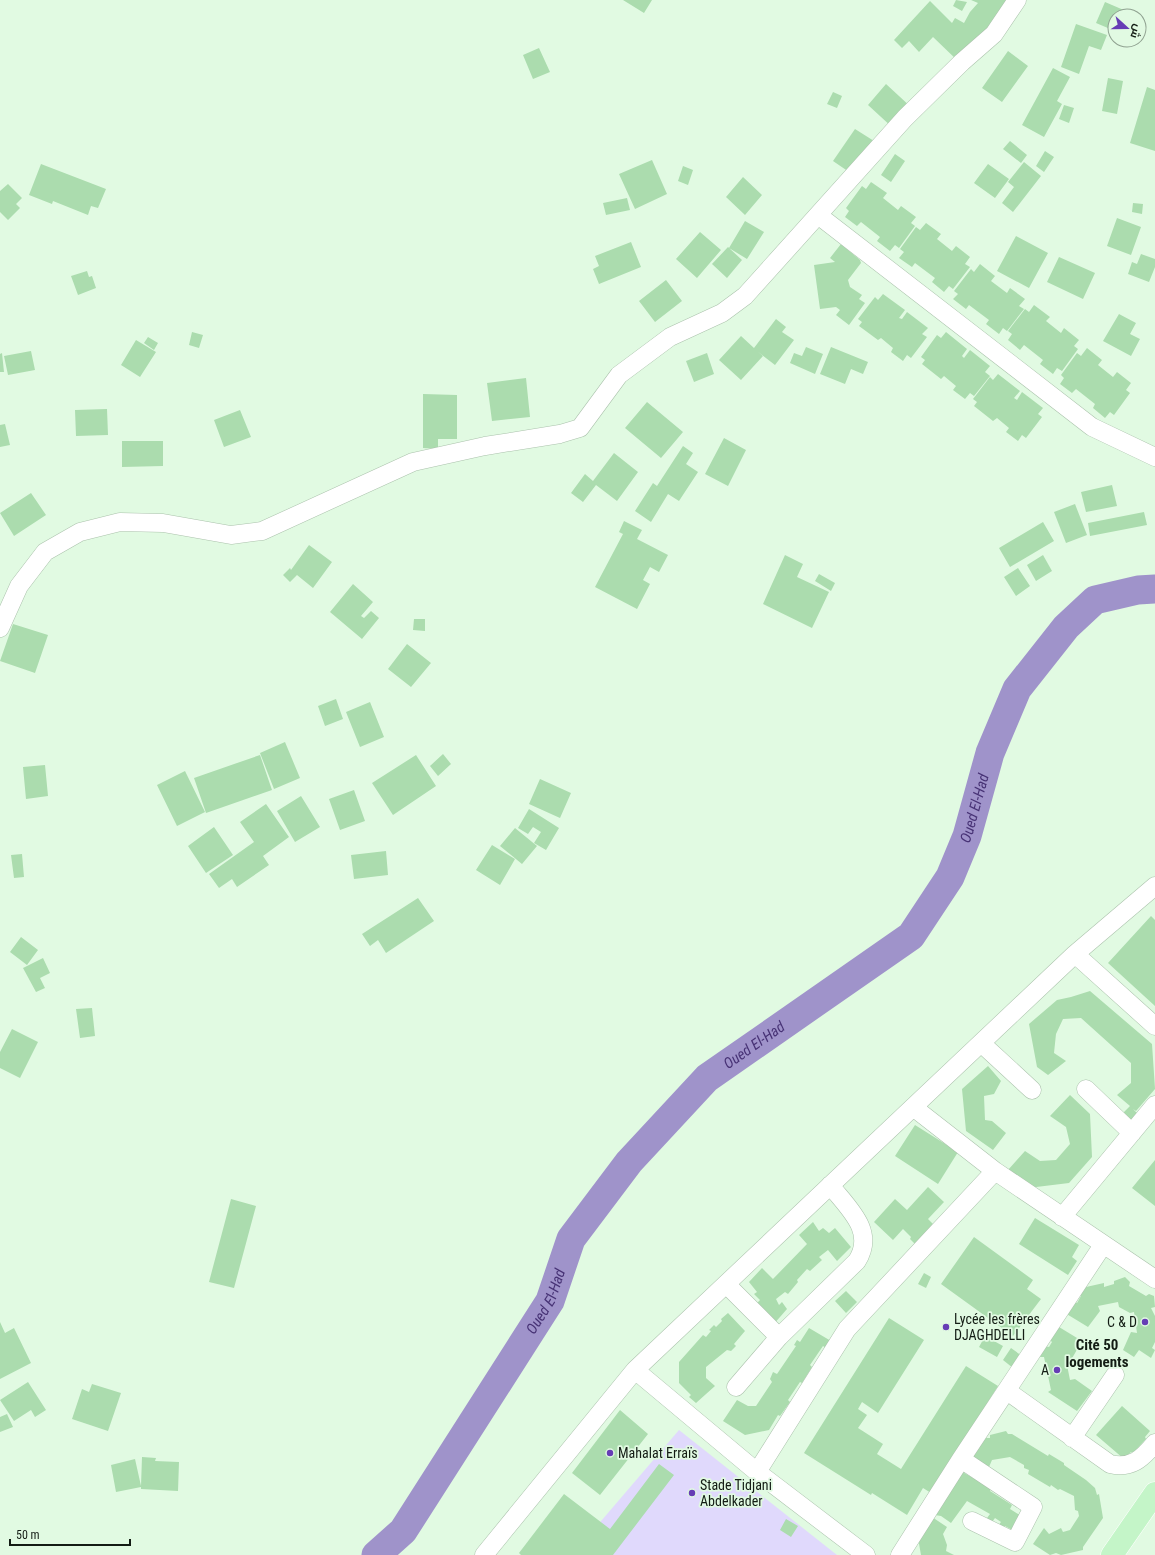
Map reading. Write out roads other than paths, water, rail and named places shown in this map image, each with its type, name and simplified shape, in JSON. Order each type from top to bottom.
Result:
[{"type":"main road","points":[[1112,1555],[1155,1493]]},
{"type":"street","points":[[0,628],[19,586],[45,552],[80,532],[120,522],[163,523],[231,535],[262,531],[413,462],[486,446],[560,434],[580,428],[619,375],[670,337],[722,314],[745,296],[905,118],[962,62],[994,34],[1017,0]]},
{"type":"street","points":[[818,215],[1092,427],[1155,457]]},
{"type":"street","points":[[484,1555],[635,1370],[1075,954],[1155,886]]},
{"type":"street","points":[[1075,954],[1155,1026]]},
{"type":"street","points":[[981,1043],[1032,1090]]},
{"type":"street","points":[[1086,1089],[1132,1133]]},
{"type":"street","points":[[1062,1218],[1155,1105]]},
{"type":"street","points":[[913,1107],[995,1171],[1062,1218],[1155,1279]]},
{"type":"street","points":[[757,1472],[847,1329],[995,1171]]},
{"type":"street","points":[[736,1387],[779,1337],[857,1261],[862,1254],[864,1237],[862,1228],[830,1185]]},
{"type":"street","points":[[900,1555],[961,1459],[1007,1392],[1103,1245]]},
{"type":"street","points":[[726,1284],[779,1337]]},
{"type":"street","points":[[635,1370],[757,1472],[866,1555]]},
{"type":"street","points":[[1072,1438],[1115,1374]]},
{"type":"street","points":[[1007,1392],[1102,1459],[1118,1466],[1134,1463],[1142,1458],[1155,1443]]},
{"type":"street","points":[[961,1459],[1033,1507],[1015,1542],[972,1521]]},
{"type":"waterway","name":"Oued El-Had","points":[[376,1555],[403,1531],[550,1301],[571,1239],[629,1162],[707,1078],[911,936],[950,877],[967,836],[990,753],[1017,689],[1066,627],[1095,600],[1138,590],[1155,589]]},
{"type":"place","name":"C & D","points":[[1145,1322]]},
{"type":"place","name":"Lycée les frères DJAGHDELLI","points":[[946,1327]]},
{"type":"place","name":"A","points":[[1057,1370]]},
{"type":"place","name":"Mahalat Erraïs","points":[[610,1453]]},
{"type":"place","name":"Stade Tidjani Abdelkader","points":[[692,1493]]},
{"type":"district","name":"Cité 50 logements","points":[[1097,1354]]}]
